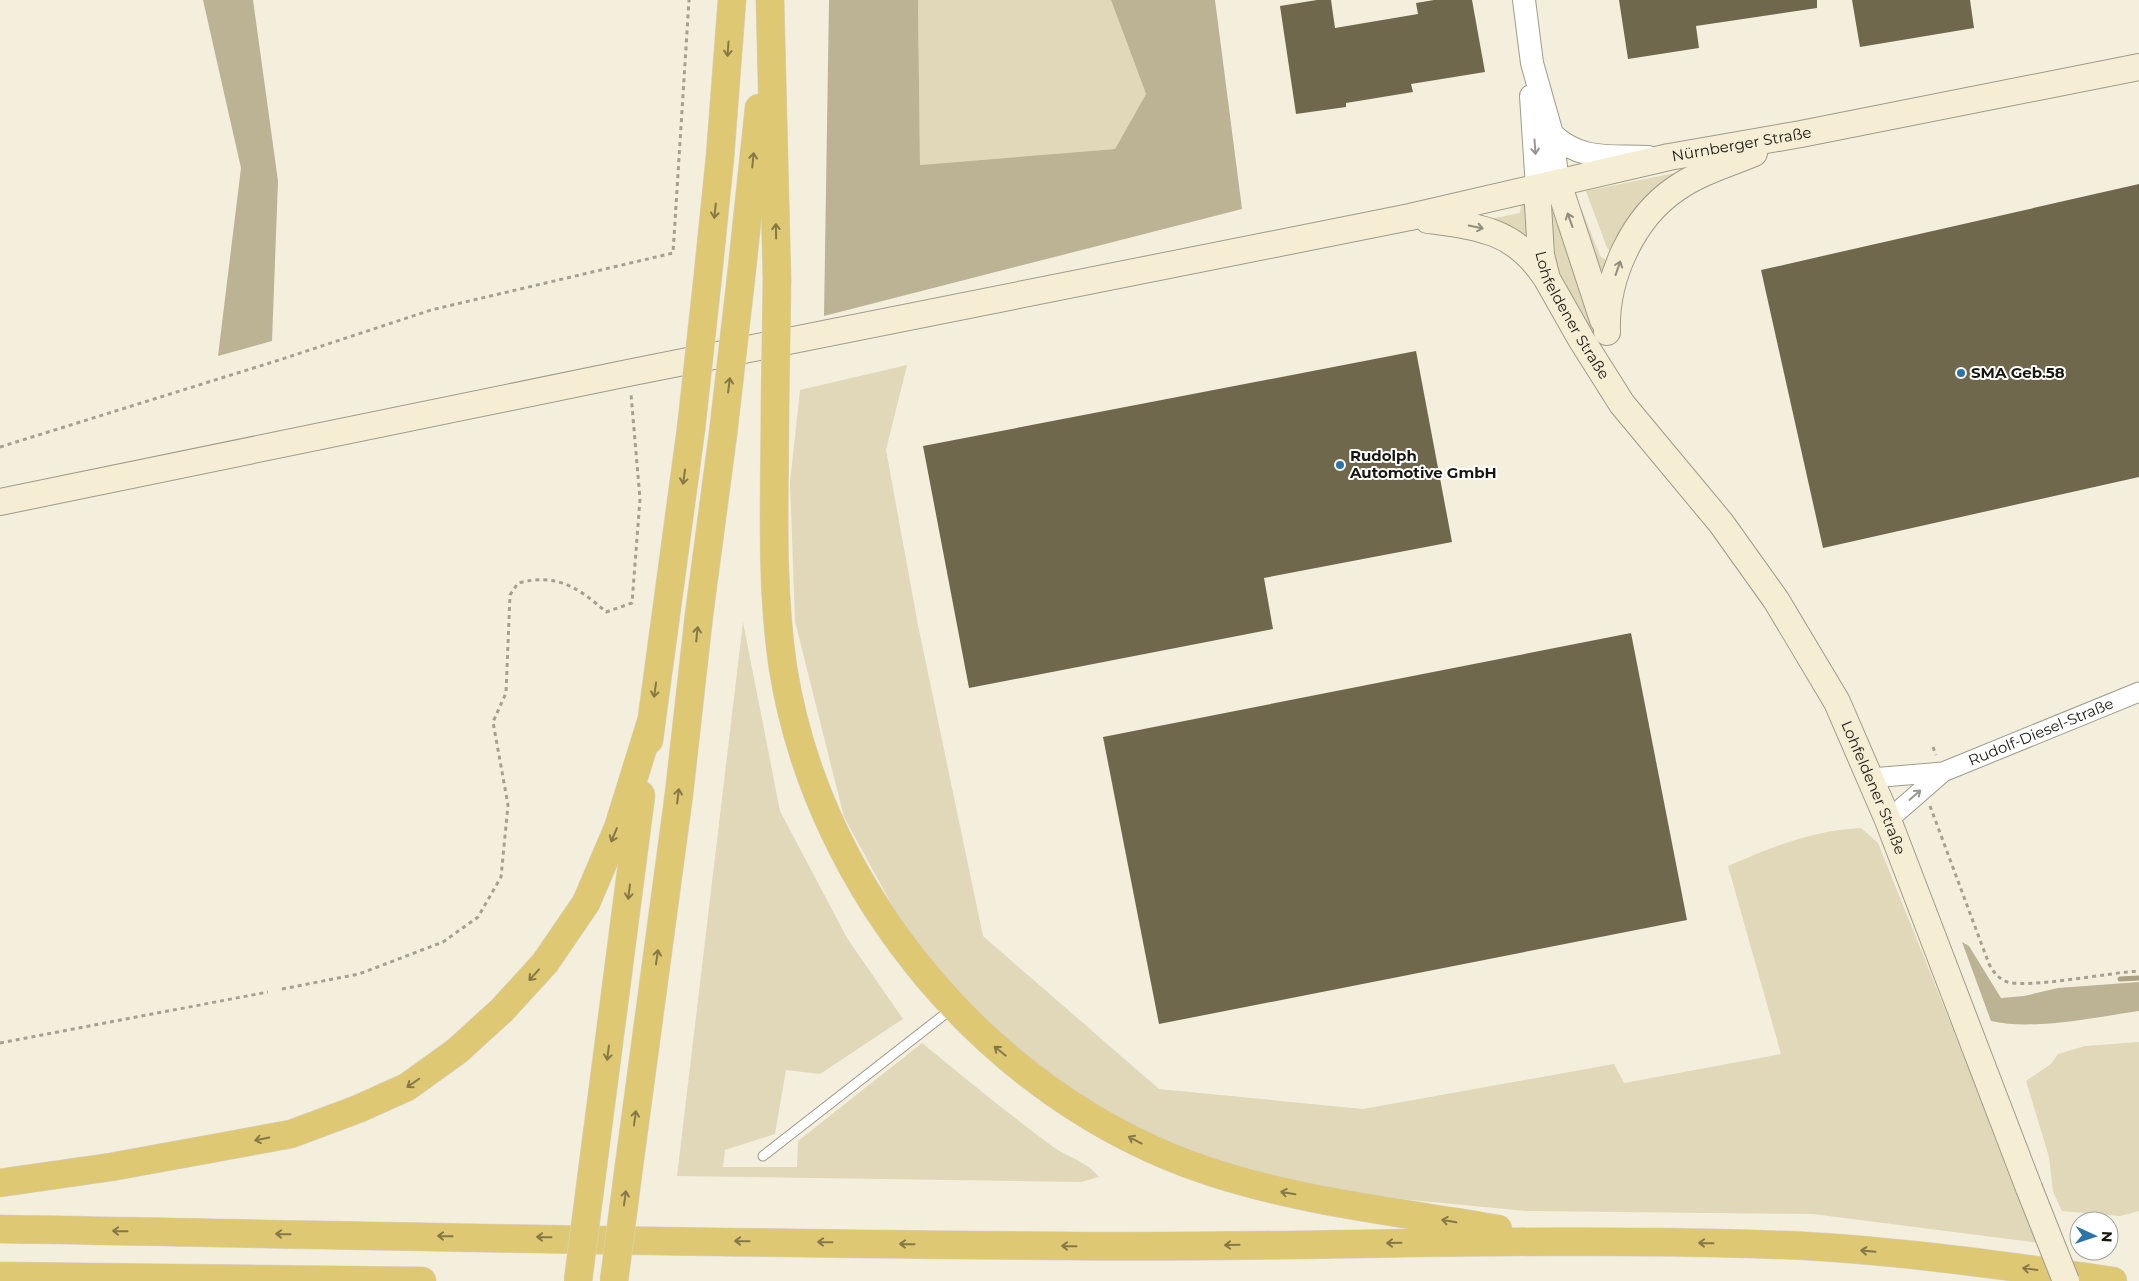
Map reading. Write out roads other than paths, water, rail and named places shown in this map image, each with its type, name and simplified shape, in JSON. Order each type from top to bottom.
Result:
[{"type":"highway","points":[[578,1281],[691,429],[720,157],[732,0]]},
{"type":"highway","points":[[614,1281],[679,794],[699,614],[723,434],[770,0]]},
{"type":"highway","points":[[770,0],[778,280],[775,404],[776,609],[784,670],[798,731],[817,790],[842,847],[872,902],[908,953],[954,1007],[993,1044],[1041,1083],[1085,1113],[1148,1147],[1205,1170],[1265,1189],[1566,1241]]},
{"type":"highway","points":[[0,1183],[111,1167],[291,1134],[358,1109],[414,1082],[457,1051],[502,1010],[545,963],[586,903],[618,828],[651,722]]},
{"type":"highway","points":[[0,1229],[1077,1246],[1566,1241],[1757,1244],[1869,1251],[2014,1267],[2113,1281]]},
{"type":"highway","points":[[0,1276],[422,1281]]},
{"type":"main road","name":"Nürnberger Straße","points":[[0,502],[628,373],[1410,217],[1669,157],[1801,134],[2139,67]]},
{"type":"main road","points":[[1607,332],[1606,310],[1619,262],[1637,229],[1659,202],[1678,187],[1702,174],[1801,134]]},
{"type":"main road","name":"Lohfeldener Straße","points":[[1548,186],[1541,254],[1547,279],[1622,404],[1721,523],[1776,600],[1837,702],[1888,820],[2066,1281]]},
{"type":"main road","name":"Lohfeldener Straße","points":[[1548,186],[1592,280],[1618,374],[1643,428]]},
{"type":"main road","points":[[1410,217],[1488,229],[1508,238],[1527,252],[1547,279]]},
{"type":"street","points":[[1524,0],[1532,63],[1552,134],[1548,186]]},
{"type":"street","points":[[1532,63],[1531,99],[1548,186]]},
{"type":"street","points":[[1552,134],[1572,150],[1586,155],[1669,157]]},
{"type":"street","name":"Rudolf-Diesel-Straße","points":[[1888,820],[1943,772],[2139,692]]},
{"type":"street","name":"Rudolf-Diesel-Straße","points":[[1871,778],[1943,772]]},
{"type":"lane","points":[[763,1156],[954,1007]]},
{"type":"waterway","points":[[2120,979],[2139,978]]},
{"type":"place","name":"SMA Geb.58","points":[[1961,373]]},
{"type":"place","name":"Rudolph Automotive GmbH","points":[[1340,465]]}]
